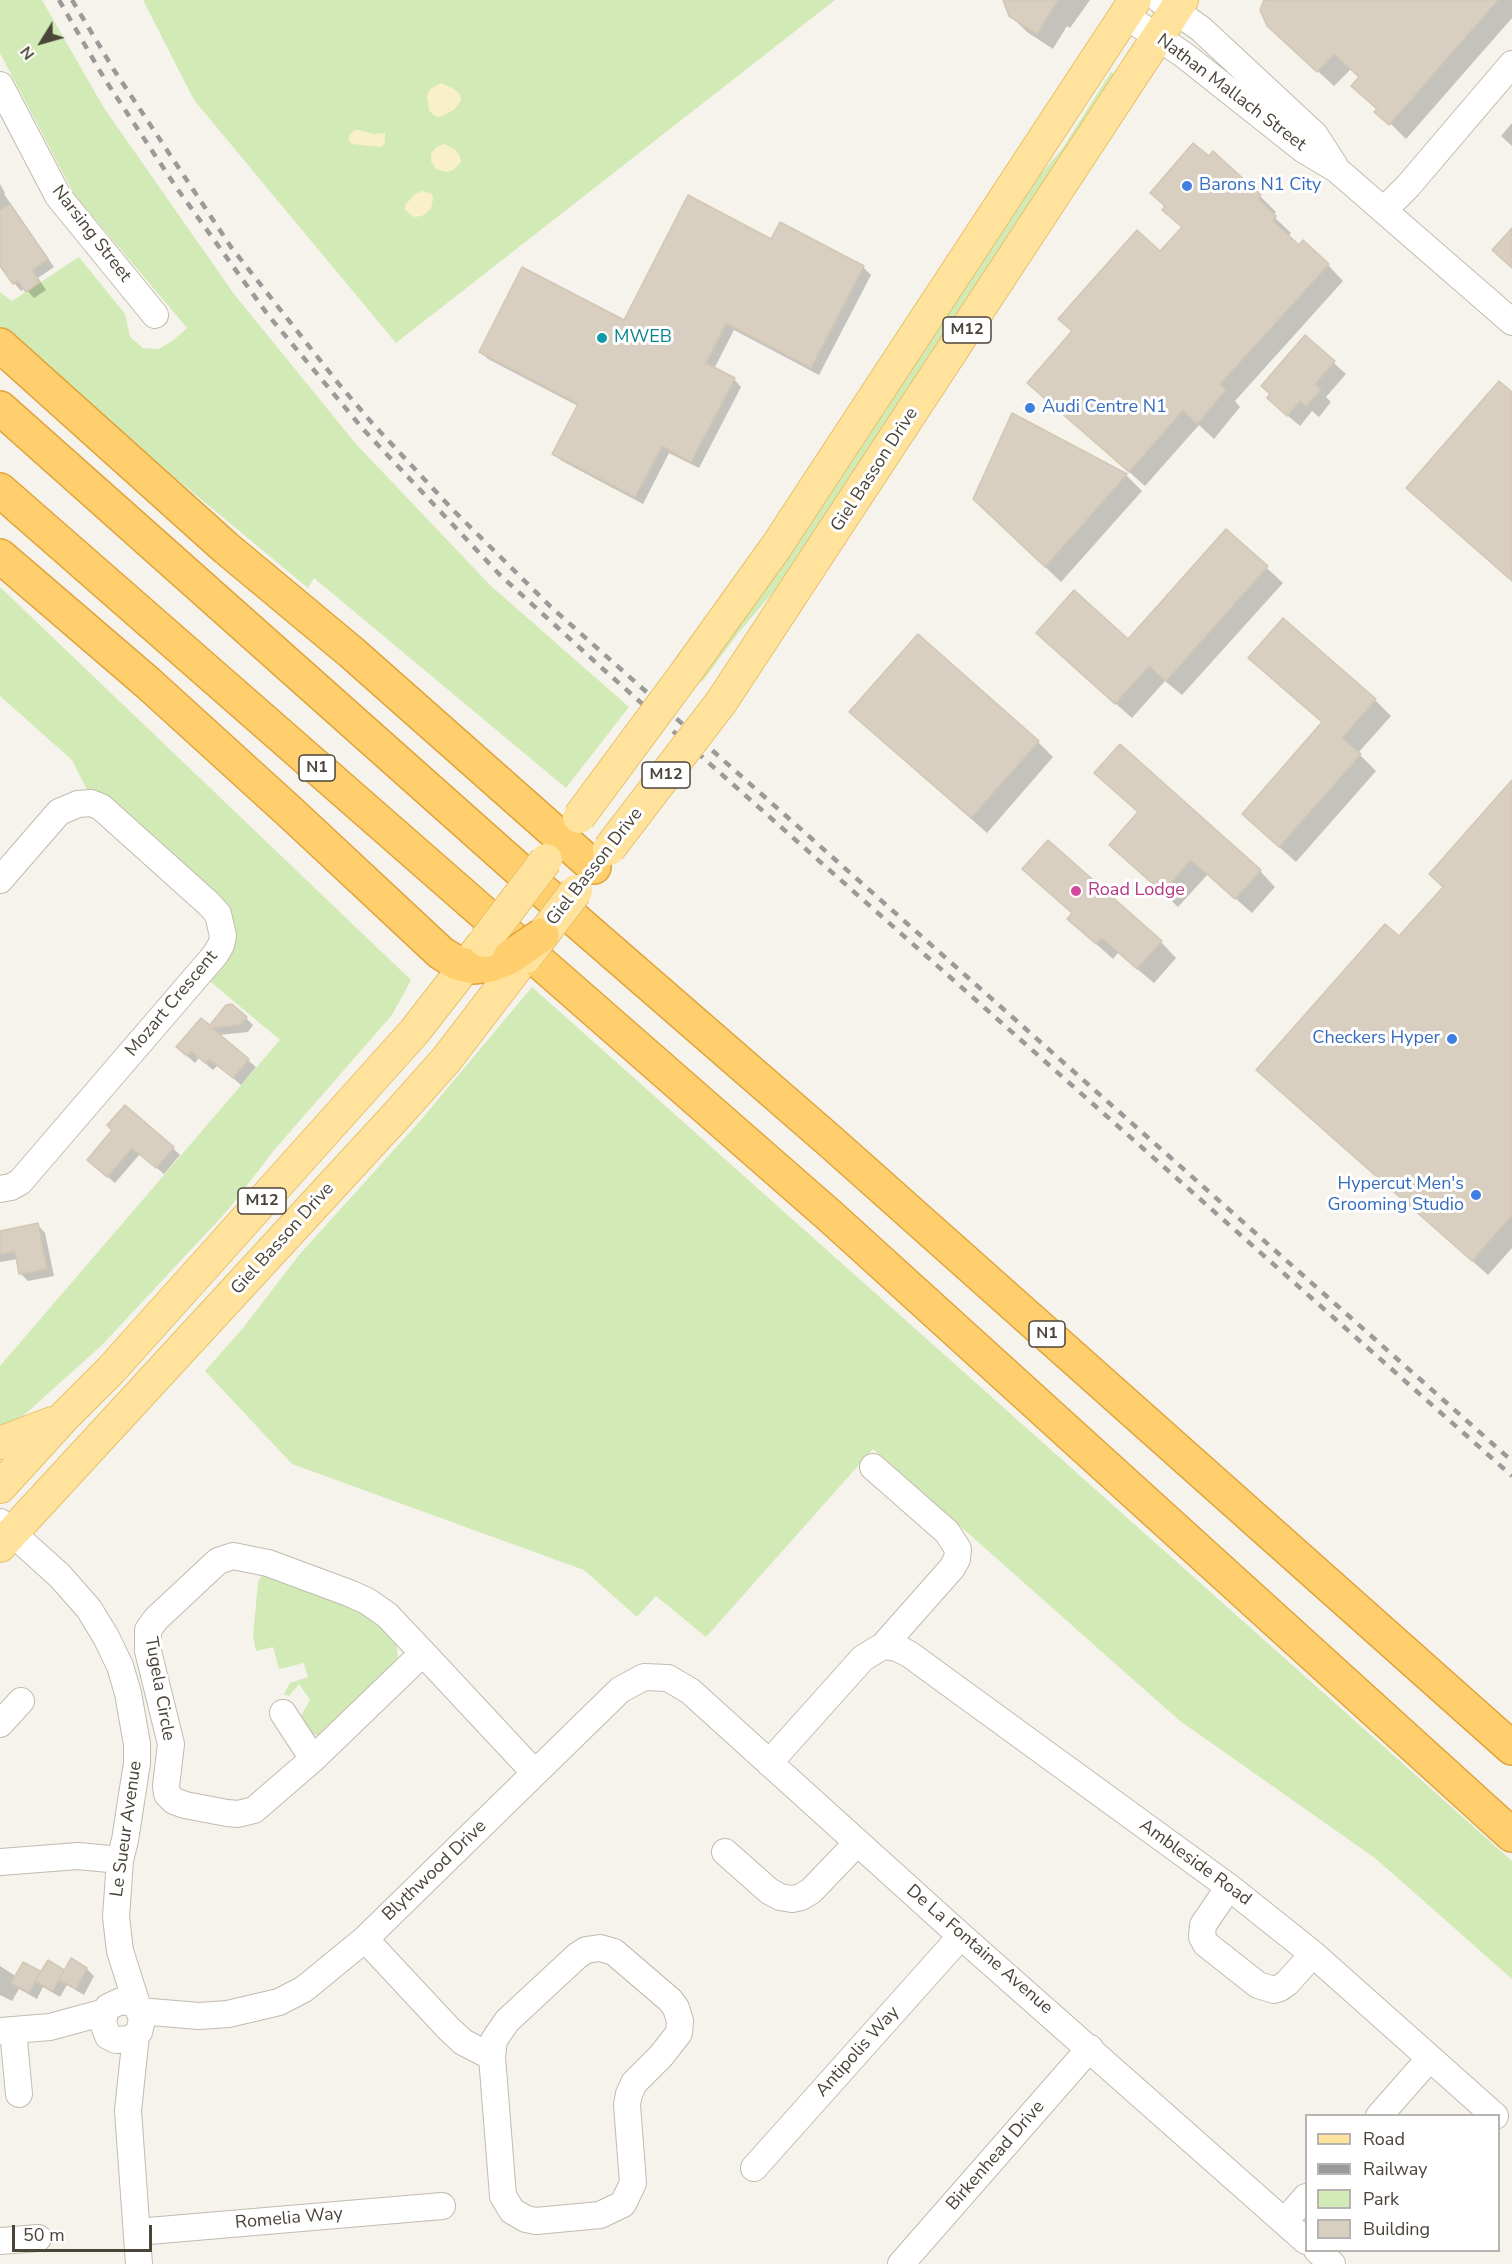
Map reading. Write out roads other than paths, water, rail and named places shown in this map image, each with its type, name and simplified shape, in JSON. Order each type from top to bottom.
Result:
[{"type":"highway","points":[[0,345],[226,548],[351,652],[563,839],[593,869]]},
{"type":"highway","name":"N1","points":[[0,408],[580,924],[840,1150],[1512,1748]]},
{"type":"highway","name":"N1","points":[[0,490],[830,1216],[1506,1830]]},
{"type":"highway","points":[[0,555],[156,691],[441,953],[495,958],[542,935]]},
{"type":"main road","name":"Giel Basson Drive","points":[[542,935],[722,701],[1158,37],[1172,3]]},
{"type":"main road","name":"Giel Basson Drive","points":[[4,1533],[446,1060],[495,958],[563,839],[776,547],[1130,8]]},
{"type":"main road","name":"Giel Basson Drive","points":[[0,1487],[111,1370],[414,1032],[495,958]]},
{"type":"main road","points":[[0,1443],[63,1418]]},
{"type":"street","name":"Nathan Mallach Street","points":[[1172,3],[1315,135],[1336,169]]},
{"type":"street","name":"Nathan Mallach Street","points":[[1130,8],[1158,37],[1304,150],[1336,169],[1385,209],[1512,322]]},
{"type":"street","points":[[1385,209],[1408,186],[1512,64]]},
{"type":"street","name":"Narsing Street","points":[[0,85],[58,196],[155,315]]},
{"type":"street","name":"Mozart Crescent","points":[[0,880],[59,812],[78,804],[91,804],[101,807],[209,904],[218,914],[223,936],[215,955],[20,1182],[0,1189]]},
{"type":"street","points":[[769,1763],[863,1658],[883,1646],[952,1568],[957,1559],[958,1549],[947,1532],[873,1467]]},
{"type":"street","name":"Le Sueur Avenue","points":[[4,1533],[60,1576],[81,1599],[102,1629],[120,1666],[128,1693],[138,1754],[135,1783],[120,1860],[116,1917],[139,2264]]},
{"type":"street","name":"Tugela Circle","points":[[423,1653],[313,1759],[254,1810],[238,1814],[227,1813],[174,1801],[167,1794],[171,1744],[148,1644],[148,1630],[156,1619],[218,1561],[233,1556],[248,1558],[367,1601],[387,1615],[423,1653],[535,1773]]},
{"type":"street","name":"Ambleside Road","points":[[883,1646],[897,1648],[909,1654],[1229,1887],[1313,1954],[1494,2114]]},
{"type":"street","name":"De La Fontaine Avenue","points":[[644,1677],[668,1678],[690,1691],[961,1936],[1305,2240]]},
{"type":"street","name":"Blythwood Drive","points":[[7,2031],[228,2014],[279,2002],[321,1977],[365,1939],[620,1690],[644,1677]]},
{"type":"street","points":[[0,1724],[21,1701]]},
{"type":"street","points":[[284,1713],[313,1759]]},
{"type":"street","points":[[725,1852],[769,1891],[792,1899],[811,1891],[857,1843]]},
{"type":"street","points":[[0,1858],[78,1856],[120,1860]]},
{"type":"street","points":[[1229,1887],[1203,1925],[1202,1937],[1206,1944],[1258,1985],[1274,1990],[1287,1983],[1313,1954]]},
{"type":"street","name":"Antipolis Way","points":[[754,2168],[961,1936]]},
{"type":"street","points":[[365,1939],[463,2042],[492,2056]]},
{"type":"street","points":[[600,1948],[614,1952],[670,2000],[676,2008],[680,2021],[679,2033],[661,2056],[634,2083],[629,2094],[627,2105],[633,2182],[623,2204],[600,2215],[536,2221],[526,2220],[512,2211],[503,2196],[492,2056],[494,2040],[501,2028],[586,1950],[600,1948]]},
{"type":"street","points":[[7,2031],[19,2094]]},
{"type":"street","name":"Birkenhead Drive","points":[[902,2264],[1090,2048]]},
{"type":"street","points":[[1380,2114],[1430,2058]]},
{"type":"street","name":"Ambleside Road","points":[[1500,2120],[1512,2130]]},
{"type":"street","points":[[1285,2221],[1305,2197]]},
{"type":"street","name":"Romelia Way","points":[[137,2232],[441,2206]]},
{"type":"street","points":[[0,2241],[38,2238]]},
{"type":"street","points":[[1319,2252],[1332,2264]]},
{"type":"railway","points":[[59,0],[104,78],[176,187],[268,315],[363,429],[500,575],[1512,1476]]},
{"type":"railway","points":[[72,0],[114,70],[231,247],[338,383],[453,510],[552,608],[1512,1461]]},
{"type":"place","name":"Barons N1 City","points":[[1187,186]]},
{"type":"place","name":"MWEB","points":[[602,338]]},
{"type":"place","name":"Audi Centre N1","points":[[1030,408]]},
{"type":"place","name":"Road Lodge","points":[[1076,891]]},
{"type":"place","name":"Checkers Hyper","points":[[1452,1039]]},
{"type":"place","name":"Hypercut Men's Grooming Studio","points":[[1476,1195]]}]
